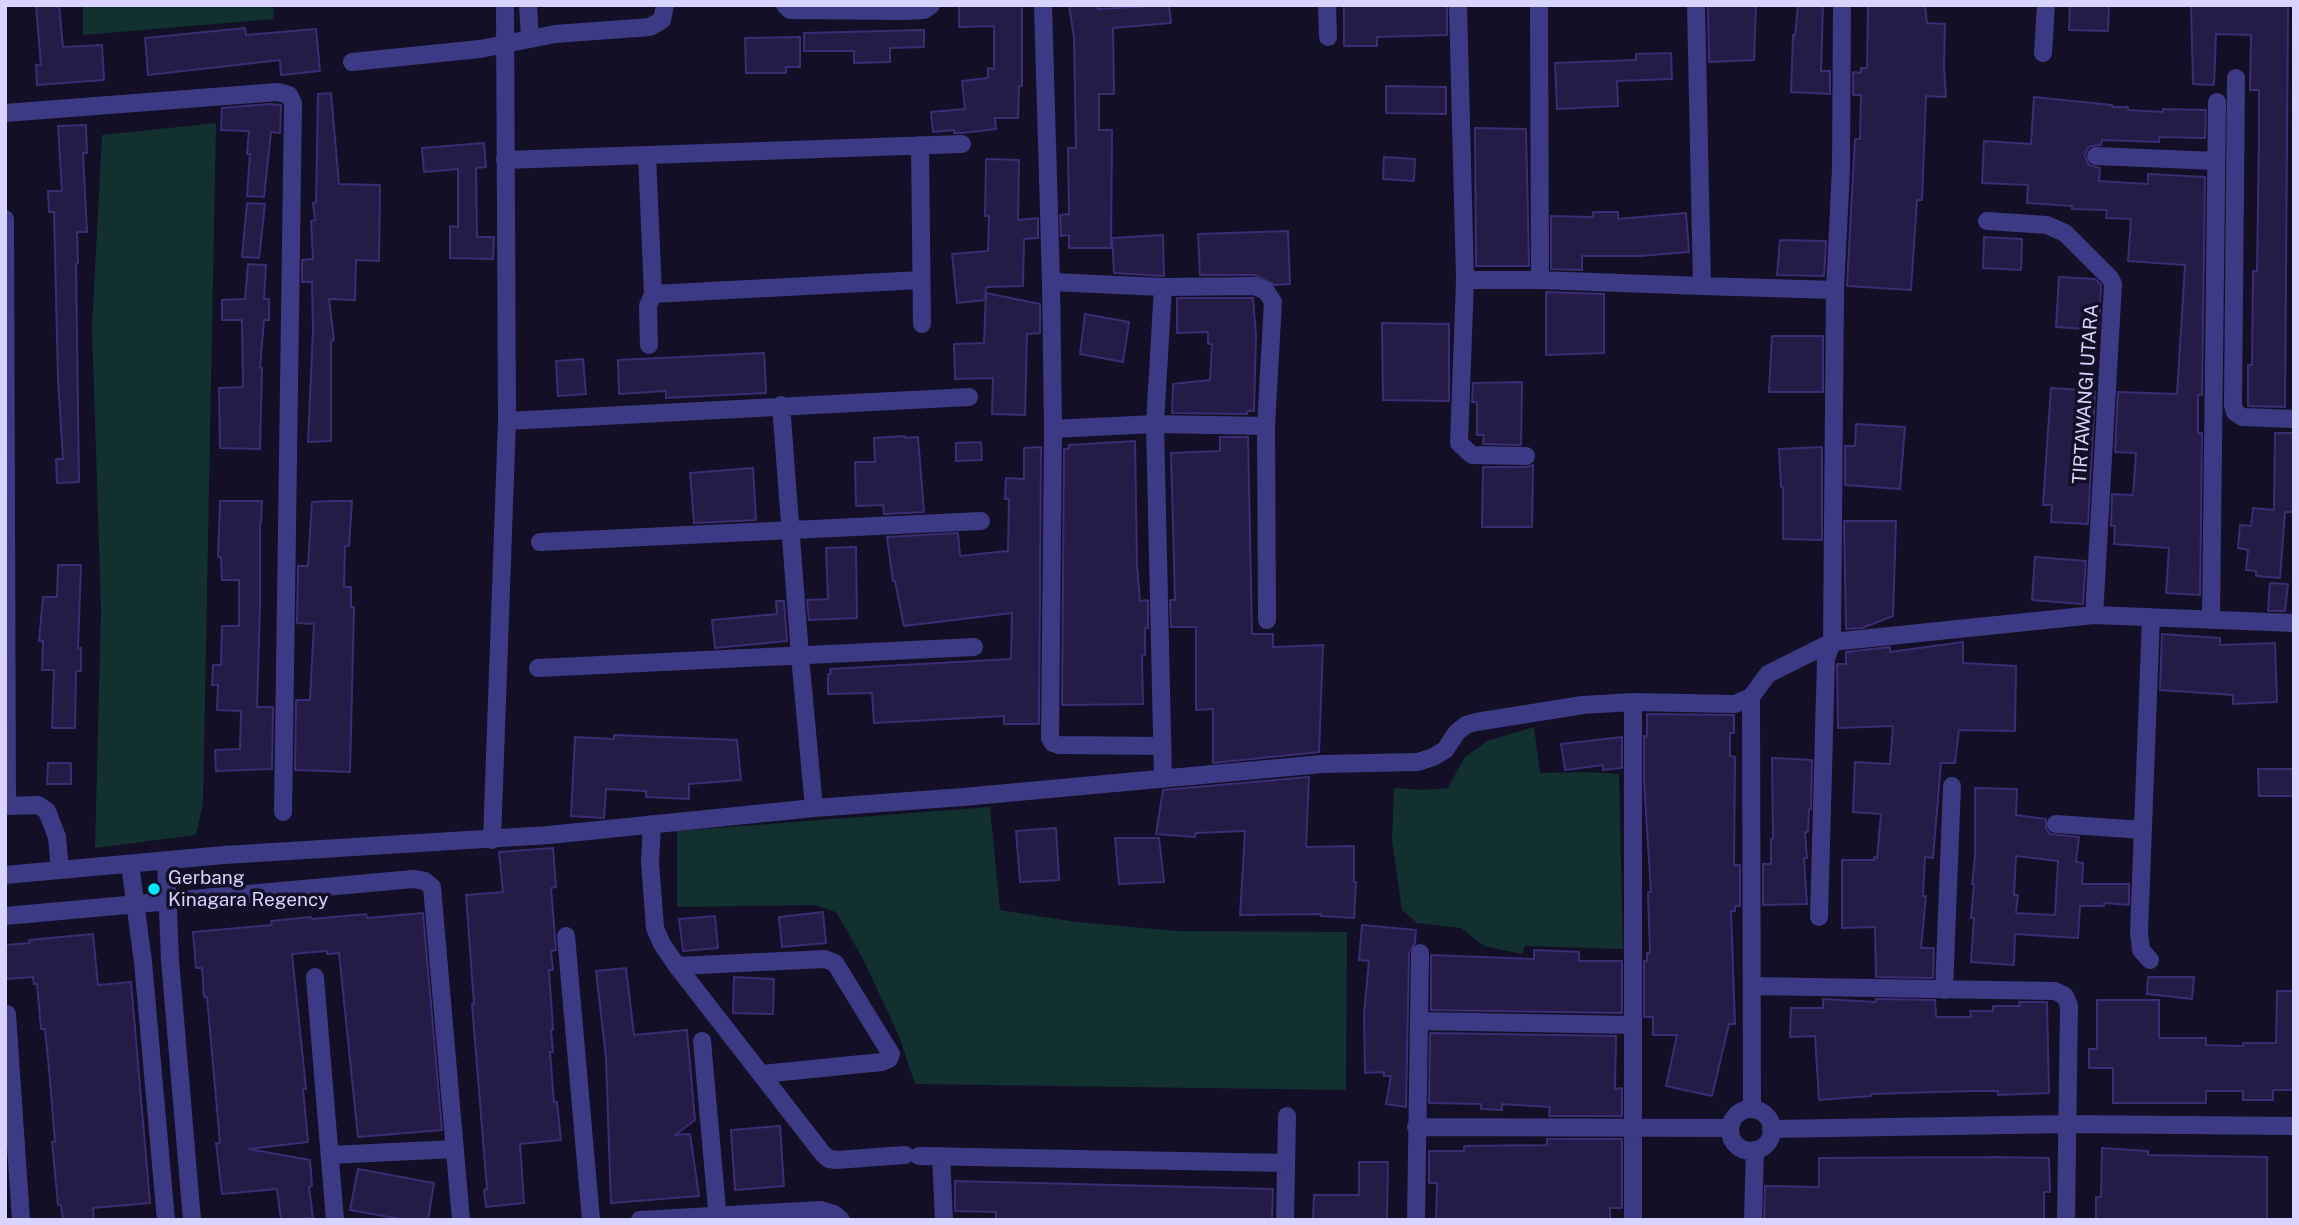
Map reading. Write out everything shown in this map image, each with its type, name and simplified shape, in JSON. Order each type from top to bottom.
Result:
[{"type":"street","points":[[492,840],[507,421],[505,5]]},
{"type":"street","points":[[528,5],[530,38]]},
{"type":"street","points":[[352,62],[505,45],[530,38],[650,27],[662,20],[665,5]]},
{"type":"street","points":[[785,5],[790,9],[904,11],[924,10],[931,5]]},
{"type":"street","points":[[1043,5],[1053,429],[1050,738],[1053,743],[1059,745],[1162,746]]},
{"type":"street","points":[[1327,5],[1328,37]]},
{"type":"street","points":[[1458,5],[1465,280],[1459,443],[1472,455],[1526,456]]},
{"type":"street","points":[[1539,5],[1540,280]]},
{"type":"street","points":[[1696,5],[1702,286]]},
{"type":"street","points":[[1819,917],[1826,659],[1832,642],[1835,290],[1841,169],[1842,5]]},
{"type":"street","points":[[2043,53],[2046,5]]},
{"type":"street","points":[[2236,78],[2233,405],[2235,412],[2242,417],[2294,419]]},
{"type":"street","points":[[5,113],[278,92],[289,95],[293,103],[283,812]]},
{"type":"street","points":[[2211,620],[2217,102]]},
{"type":"street","points":[[505,160],[962,144]]},
{"type":"street","points":[[920,145],[922,324]]},
{"type":"street","points":[[647,155],[653,294],[648,306],[649,345]]},
{"type":"street","points":[[2096,156],[2216,161]]},
{"type":"street","points":[[5,219],[6,805],[38,805],[47,811],[57,837],[60,870]]},
{"type":"street","name":"TIRTAWANGI UTARA","points":[[1987,221],[2047,225],[2065,233],[2113,284],[2094,615]]},
{"type":"street","points":[[653,294],[921,279]]},
{"type":"street","points":[[1465,280],[1835,290]]},
{"type":"street","points":[[1051,282],[1163,287],[1254,286],[1266,291],[1273,302],[1266,426],[1267,620]]},
{"type":"street","points":[[1163,287],[1155,424],[1163,778]]},
{"type":"street","points":[[507,421],[969,397]]},
{"type":"street","points":[[781,405],[814,808]]},
{"type":"street","points":[[1053,429],[1155,424],[1266,426]]},
{"type":"street","points":[[540,542],[981,521]]},
{"type":"street","points":[[5,874],[166,860],[492,840],[814,808],[1322,764],[1418,762],[1446,750],[1457,732],[1476,722],[1583,705],[1633,702],[1735,704],[1751,696],[1768,674],[1832,642],[2094,615],[2294,623]]},
{"type":"street","points":[[2150,960],[2141,950],[2139,932],[2151,617]]},
{"type":"street","points":[[538,668],[974,647]]},
{"type":"street","points":[[1751,696],[1752,1109]]},
{"type":"street","points":[[1633,702],[1633,1220]]},
{"type":"street","points":[[1944,990],[1952,786]]},
{"type":"street","points":[[652,824],[650,862],[655,928],[662,944],[829,1159],[912,1155],[1286,1163]]},
{"type":"street","points":[[2056,824],[2143,830]]},
{"type":"street","points":[[166,860],[170,960],[192,1220]]},
{"type":"street","points":[[130,864],[143,962],[166,1220]]},
{"type":"street","points":[[5,916],[413,879],[425,881],[432,887],[461,1220]]},
{"type":"street","points":[[566,936],[591,1220]]},
{"type":"street","points":[[1416,1220],[1420,953]]},
{"type":"street","points":[[677,966],[825,959],[835,963],[891,1054],[889,1059],[882,1062],[762,1074]]},
{"type":"street","points":[[143,962],[170,960]]},
{"type":"street","points":[[315,977],[335,1220]]},
{"type":"street","points":[[1753,986],[2055,991],[2065,996],[2069,1006],[2066,1220]]},
{"type":"street","points":[[7,1014],[21,1220]]},
{"type":"street","points":[[1419,1021],[1633,1025]]},
{"type":"street","points":[[702,1041],[718,1217]]},
{"type":"street","points":[[1752,1109],[1762,1112],[1769,1119],[1770,1138],[1764,1146],[1746,1150],[1731,1138],[1730,1128],[1733,1118],[1742,1111],[1752,1109]]},
{"type":"street","points":[[1285,1220],[1287,1116]]},
{"type":"street","points":[[1771,1129],[2068,1124],[2294,1126]]},
{"type":"street","points":[[1416,1127],[1730,1128]]},
{"type":"street","points":[[330,1155],[455,1149]]},
{"type":"street","points":[[1753,1220],[1755,1150]]},
{"type":"street","points":[[941,1156],[944,1220]]},
{"type":"street","points":[[640,1220],[820,1210],[834,1214],[841,1220]]},
{"type":"green space","points":[[83,5],[273,5],[274,19],[83,35]]},
{"type":"green space","points":[[216,123],[203,803],[196,835],[95,848],[101,611],[92,327],[102,135]]},
{"type":"green space","points":[[1534,727],[1540,773],[1619,774],[1623,949],[1525,946],[1522,954],[1484,946],[1461,928],[1417,923],[1402,910],[1392,840],[1394,788],[1448,788],[1464,758],[1487,741]]},
{"type":"green space","points":[[990,807],[1000,910],[1076,922],[1176,931],[1347,932],[1346,1090],[915,1084],[899,1036],[863,959],[836,912],[814,905],[677,907],[677,831]]},
{"type":"building","points":[[36,5],[59,5],[63,47],[102,45],[104,80],[37,85],[36,65],[41,65]]},
{"type":"building","points":[[959,5],[1022,6],[1022,86],[1019,86],[1018,118],[995,118],[996,129],[962,133],[954,133],[954,130],[933,132],[931,112],[965,109],[962,81],[988,78],[988,68],[994,69],[994,26],[959,27]]},
{"type":"building","points":[[1069,5],[1097,5],[1098,9],[1169,5],[1171,23],[1113,28],[1114,94],[1099,94],[1099,130],[1112,130],[1111,248],[1069,248],[1069,235],[1061,236],[1060,215],[1069,214],[1068,148],[1076,148],[1074,37]]},
{"type":"building","points":[[1344,5],[1447,5],[1447,35],[1377,37],[1377,46],[1344,46]]},
{"type":"building","points":[[1708,5],[1756,5],[1754,60],[1709,62]]},
{"type":"building","points":[[1798,5],[1823,5],[1821,71],[1830,71],[1830,94],[1791,92],[1793,35],[1795,36]]},
{"type":"building","points":[[1868,5],[1925,5],[1927,23],[1945,24],[1946,97],[1926,96],[1922,200],[1917,200],[1911,290],[1847,286],[1855,139],[1860,139],[1861,95],[1853,95],[1853,72],[1861,73],[1861,68],[1867,68]]},
{"type":"building","points":[[2070,5],[2109,5],[2108,31],[2069,30]]},
{"type":"building","points":[[2191,5],[2288,5],[2285,407],[2248,406],[2248,365],[2252,365],[2253,271],[2257,271],[2259,137],[2259,90],[2250,90],[2251,35],[2216,34],[2214,85],[2193,84]]},
{"type":"building","points":[[245,28],[246,35],[316,29],[320,71],[281,75],[280,60],[148,75],[145,38]]},
{"type":"building","points":[[924,30],[924,47],[890,48],[890,62],[854,63],[854,51],[804,51],[804,33]]},
{"type":"building","points":[[800,37],[800,67],[786,67],[786,73],[746,73],[745,38]]},
{"type":"building","points":[[1671,53],[1672,79],[1617,81],[1618,106],[1557,109],[1555,63],[1636,60],[1636,54]]},
{"type":"building","points":[[1386,86],[1446,87],[1446,114],[1386,113]]},
{"type":"building","points":[[331,93],[339,184],[380,185],[379,261],[356,260],[355,300],[329,299],[334,340],[331,341],[331,441],[308,442],[313,330],[312,282],[302,282],[302,260],[313,259],[311,221],[315,220],[313,203],[316,203],[318,94]]},
{"type":"building","points":[[2034,97],[2128,107],[2128,110],[2206,110],[2205,138],[2159,137],[2159,142],[2102,140],[2101,145],[2087,149],[2085,156],[2089,165],[2100,168],[2099,181],[2148,184],[2148,174],[2205,177],[2202,395],[2198,395],[2198,433],[2202,433],[2200,595],[2166,593],[2169,548],[2114,544],[2115,526],[2111,526],[2112,494],[2133,495],[2136,453],[2115,452],[2118,392],[2177,394],[2185,265],[2128,261],[2131,219],[2106,218],[2107,210],[2027,203],[2028,185],[1982,183],[1984,141],[2031,144]]},
{"type":"building","points":[[281,105],[280,133],[271,132],[264,197],[247,196],[249,131],[221,130],[222,108]]},
{"type":"building","points":[[86,125],[87,153],[83,153],[87,232],[77,232],[76,264],[79,482],[57,483],[56,459],[63,459],[54,212],[49,212],[48,191],[62,191],[58,126]]},
{"type":"building","points":[[1475,128],[1526,129],[1529,266],[1476,266]]},
{"type":"building","points":[[484,143],[486,167],[476,168],[477,237],[494,237],[493,259],[450,258],[450,226],[458,227],[458,169],[424,172],[422,148]]},
{"type":"building","points":[[1384,157],[1415,159],[1414,181],[1383,179]]},
{"type":"building","points":[[986,159],[1019,160],[1018,220],[1038,218],[1038,238],[1024,239],[1023,286],[986,287],[985,300],[957,303],[952,254],[988,251],[989,216],[985,216]]},
{"type":"building","points":[[247,203],[265,204],[259,258],[242,257]]},
{"type":"building","points":[[1593,212],[1618,212],[1618,219],[1686,213],[1689,252],[1640,256],[1582,256],[1582,270],[1551,269],[1551,216],[1593,217]]},
{"type":"building","points":[[1288,231],[1290,284],[1275,285],[1254,275],[1200,275],[1198,234]]},
{"type":"building","points":[[1163,235],[1164,276],[1114,273],[1112,238]]},
{"type":"building","points":[[1984,237],[2022,239],[2021,270],[1983,268]]},
{"type":"building","points":[[1780,240],[1826,241],[1824,276],[1777,275]]},
{"type":"building","points":[[248,264],[266,265],[264,299],[269,299],[269,320],[264,320],[260,368],[260,449],[220,448],[219,388],[243,387],[242,320],[222,320],[222,300],[245,299]]},
{"type":"building","points":[[2059,277],[2095,279],[2101,285],[2099,330],[2056,327]]},
{"type":"building","points":[[1546,292],[1604,294],[1604,353],[1546,355]]},
{"type":"building","points":[[986,293],[1040,304],[1040,333],[1027,334],[1025,415],[992,414],[993,378],[955,379],[954,344],[984,343]]},
{"type":"building","points":[[1177,298],[1253,298],[1256,336],[1254,411],[1247,411],[1247,414],[1172,413],[1173,384],[1210,380],[1212,344],[1208,344],[1208,332],[1177,333]]},
{"type":"building","points":[[1085,314],[1129,322],[1123,362],[1080,354]]},
{"type":"building","points":[[1382,323],[1449,324],[1449,401],[1383,400]]},
{"type":"building","points":[[1772,336],[1823,336],[1823,392],[1769,392]]},
{"type":"building","points":[[764,353],[766,393],[666,398],[666,391],[619,394],[618,360]]},
{"type":"building","points":[[583,359],[586,394],[558,396],[556,361]]},
{"type":"building","points":[[1522,382],[1521,445],[1483,444],[1484,435],[1477,435],[1477,402],[1472,402],[1473,383]]},
{"type":"building","points":[[2051,388],[2095,391],[2088,524],[2051,522],[2052,505],[2043,505]]},
{"type":"building","points":[[1856,424],[1905,427],[1900,489],[1845,485],[1845,446],[1855,446]]},
{"type":"building","points":[[2275,433],[2294,433],[2294,512],[2285,512],[2280,578],[2256,576],[2256,571],[2246,570],[2248,550],[2238,548],[2240,525],[2251,526],[2253,508],[2274,510]]},
{"type":"building","points":[[918,437],[924,512],[884,514],[883,505],[856,506],[855,462],[875,462],[874,438]]},
{"type":"building","points":[[1220,437],[1248,437],[1252,634],[1273,634],[1273,647],[1323,645],[1319,752],[1213,763],[1213,709],[1196,710],[1196,627],[1171,627],[1170,600],[1175,600],[1171,453],[1220,451]]},
{"type":"building","points":[[1135,441],[1137,565],[1140,601],[1148,600],[1148,628],[1145,628],[1145,655],[1142,656],[1143,704],[1062,705],[1064,449],[1069,449],[1069,445]]},
{"type":"building","points":[[981,442],[982,460],[956,461],[956,443]]},
{"type":"building","points":[[1041,447],[1039,724],[1004,724],[1004,716],[874,723],[872,693],[828,694],[830,669],[1011,659],[1012,613],[904,626],[893,581],[887,537],[958,533],[960,556],[1008,551],[1009,499],[1005,499],[1006,478],[1024,479],[1024,448]]},
{"type":"building","points":[[1822,447],[1822,540],[1783,539],[1783,487],[1779,449]]},
{"type":"building","points":[[1533,465],[1532,527],[1482,527],[1483,467]]},
{"type":"building","points":[[753,468],[756,520],[694,523],[690,473]]},
{"type":"building","points":[[220,501],[262,501],[257,707],[273,707],[272,769],[216,771],[215,750],[240,749],[241,711],[217,710],[218,685],[212,685],[213,665],[221,665],[222,626],[239,626],[239,580],[222,580],[221,557],[218,557]]},
{"type":"building","points":[[352,501],[349,546],[345,546],[344,587],[351,587],[351,607],[354,607],[350,772],[295,770],[296,700],[310,700],[314,624],[297,623],[298,566],[308,566],[312,502]]},
{"type":"building","points":[[1844,521],[1896,521],[1893,616],[1862,628],[1846,629]]},
{"type":"building","points":[[856,547],[857,618],[809,620],[807,600],[828,599],[826,548]]},
{"type":"building","points":[[2035,557],[2086,561],[2083,604],[2032,600]]},
{"type":"building","points":[[58,565],[81,565],[78,648],[81,648],[81,671],[76,671],[75,728],[52,728],[54,670],[42,670],[43,641],[39,641],[43,597],[57,597]]},
{"type":"building","points":[[2270,583],[2288,584],[2285,611],[2268,611]]},
{"type":"building","points":[[776,601],[784,601],[787,641],[715,648],[712,620],[777,614]]},
{"type":"building","points":[[2162,634],[2220,638],[2220,645],[2275,643],[2277,702],[2233,704],[2233,695],[2160,690]]},
{"type":"building","points":[[1963,642],[1963,663],[2016,666],[2015,731],[1959,730],[1955,763],[1941,763],[1933,858],[1925,857],[1923,896],[1926,896],[1921,948],[1934,948],[1933,978],[1876,977],[1875,927],[1842,928],[1842,860],[1877,858],[1881,814],[1853,812],[1855,762],[1890,764],[1893,726],[1838,728],[1837,664],[1846,664],[1846,652],[1890,647],[1890,652]]},
{"type":"building","points":[[1647,714],[1734,715],[1734,733],[1730,733],[1730,756],[1735,757],[1734,865],[1740,865],[1740,906],[1735,906],[1735,911],[1731,911],[1735,1024],[1729,1024],[1712,1096],[1666,1086],[1677,1035],[1653,1035],[1653,1017],[1644,1017],[1644,961],[1647,961],[1647,953],[1650,953],[1648,892],[1651,892],[1644,782]]},
{"type":"building","points":[[614,735],[737,740],[741,780],[689,784],[689,799],[646,797],[646,791],[606,789],[604,818],[571,816],[575,737],[614,739]]},
{"type":"building","points":[[1622,737],[1622,768],[1603,770],[1603,765],[1565,770],[1561,744]]},
{"type":"building","points":[[1772,758],[1812,760],[1811,809],[1808,832],[1805,832],[1807,858],[1804,858],[1807,904],[1763,905],[1763,864],[1771,864],[1773,839]]},
{"type":"building","points":[[48,763],[71,763],[71,784],[47,784]]},
{"type":"building","points":[[2258,769],[2294,769],[2294,796],[2259,796]]},
{"type":"building","points":[[1309,777],[1306,847],[1354,846],[1354,918],[1321,914],[1240,915],[1245,831],[1196,833],[1195,837],[1156,834],[1163,790]]},
{"type":"building","points":[[1975,788],[2017,789],[2016,815],[2046,819],[2046,828],[2050,834],[2079,837],[2076,862],[2083,863],[2082,884],[2129,884],[2129,905],[2104,903],[2104,906],[2080,906],[2078,938],[2015,934],[2014,965],[1971,962]],"holes":[[[2016,856],[2058,861],[2055,915],[2016,913]]]},
{"type":"building","points":[[1056,828],[1059,880],[1020,882],[1016,831]]},
{"type":"building","points":[[1115,838],[1159,838],[1164,882],[1119,884]]},
{"type":"building","points":[[553,848],[556,887],[551,888],[556,950],[551,951],[553,970],[549,970],[553,1030],[553,1052],[550,1052],[554,1102],[557,1102],[561,1140],[520,1144],[524,1203],[486,1207],[484,1190],[487,1189],[466,895],[503,892],[499,852]]},
{"type":"building","points":[[823,912],[826,943],[782,947],[779,917]]},
{"type":"building","points":[[423,913],[442,1130],[358,1137],[339,953],[327,954],[327,951],[292,954],[306,1089],[303,1089],[308,1142],[249,1149],[310,1160],[312,1186],[309,1187],[313,1218],[281,1220],[277,1189],[222,1194],[216,1143],[220,1143],[207,997],[204,997],[202,968],[196,968],[193,932],[272,925],[271,921],[311,917],[366,914],[367,918]]},
{"type":"building","points":[[715,916],[718,948],[683,951],[679,919]]},
{"type":"building","points":[[1362,925],[1416,930],[1415,943],[1409,953],[1406,1107],[1386,1104],[1391,1076],[1384,1076],[1384,1072],[1365,1073],[1364,1014],[1369,961],[1359,960]]},
{"type":"building","points":[[93,934],[98,985],[131,982],[150,1203],[93,1208],[94,1220],[63,1220],[61,1205],[58,1205],[49,1069],[45,1029],[41,1029],[37,984],[34,984],[33,977],[5,979],[5,945]]},
{"type":"building","points":[[1534,950],[1579,952],[1579,961],[1622,961],[1622,1013],[1431,1010],[1431,955],[1534,959]]},
{"type":"building","points":[[626,968],[634,1035],[687,1030],[695,1120],[675,1135],[690,1134],[699,1196],[611,1203],[606,1058],[596,971]]},
{"type":"building","points":[[734,977],[774,979],[773,1014],[733,1013]]},
{"type":"building","points":[[2148,977],[2194,977],[2192,999],[2147,994]]},
{"type":"building","points":[[2277,991],[2294,991],[2294,1090],[2273,1090],[2273,1100],[2243,1100],[2243,1091],[2206,1091],[2206,1103],[2113,1103],[2113,1068],[2089,1068],[2089,1049],[2097,1049],[2097,1000],[2159,1000],[2159,1038],[2206,1038],[2206,1045],[2243,1046],[2243,1043],[2276,1043]]},
{"type":"building","points":[[1823,999],[1876,1002],[1876,999],[1935,1000],[1936,1017],[1971,1017],[1970,1011],[1993,1011],[1993,1006],[2047,1002],[2049,1093],[1998,1095],[1998,1091],[1971,1091],[1871,1094],[1819,1100],[1815,1036],[1790,1037],[1791,1008],[1823,1008]]},
{"type":"building","points":[[1430,1033],[1616,1036],[1615,1089],[1622,1088],[1622,1116],[1549,1116],[1550,1107],[1502,1104],[1502,1110],[1481,1109],[1481,1104],[1429,1103]]},
{"type":"building","points":[[780,1126],[784,1186],[735,1190],[731,1130]]},
{"type":"building","points":[[1547,1139],[1622,1139],[1622,1208],[1610,1208],[1610,1219],[1436,1220],[1437,1183],[1429,1183],[1429,1151],[1464,1151],[1464,1146],[1547,1145]]},
{"type":"building","points":[[2102,1148],[2148,1151],[2148,1155],[2267,1157],[2267,1219],[2096,1220],[2096,1197],[2101,1197]]},
{"type":"building","points":[[1819,1158],[2049,1158],[2050,1192],[2044,1192],[2044,1220],[1764,1220],[1765,1186],[1819,1187]]},
{"type":"building","points":[[1359,1162],[1388,1162],[1387,1220],[1313,1220],[1314,1195],[1359,1195]]},
{"type":"building","points":[[358,1169],[434,1183],[428,1220],[406,1220],[350,1210]]},
{"type":"building","points":[[955,1181],[1273,1189],[1272,1220],[996,1220],[996,1212],[955,1211]]},
{"type":"place","name":"Gerbang Kinagara Regency","points":[[154,889]]}]
